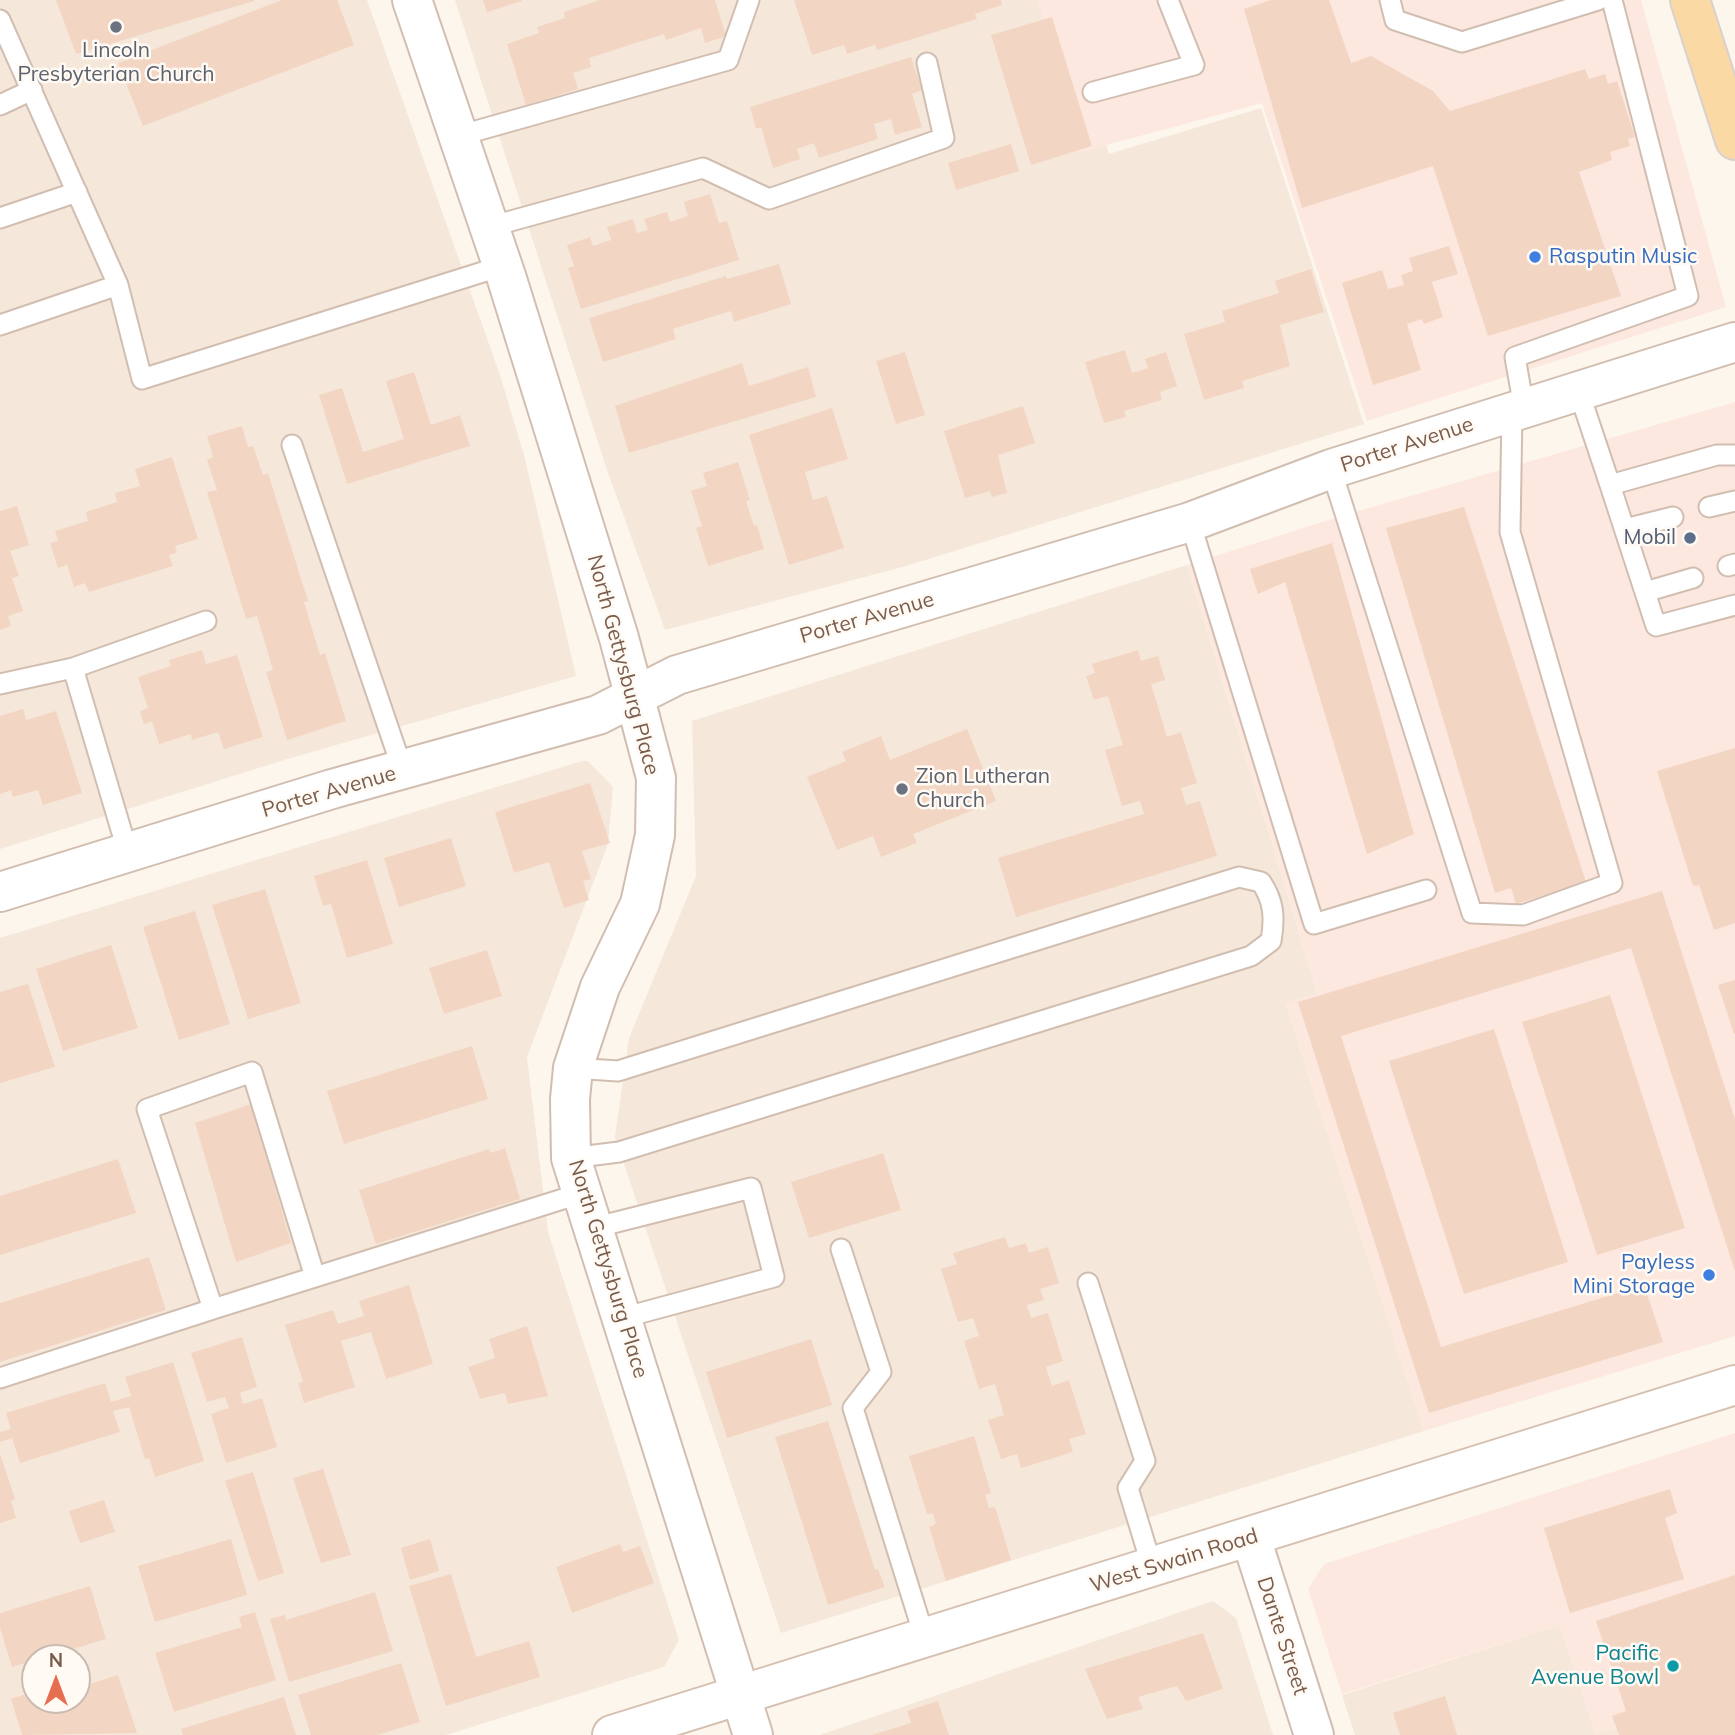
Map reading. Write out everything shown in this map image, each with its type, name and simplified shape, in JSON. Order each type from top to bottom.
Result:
[{"type":"main road","points":[[1690,0],[1735,139]]},
{"type":"street","name":"North Gettysburg Place","points":[[412,0],[502,266],[635,696],[656,778],[655,835],[640,904],[600,987],[573,1068],[570,1099],[582,1193],[754,1735]]},
{"type":"street","name":"Porter Avenue","points":[[0,892],[332,789],[598,715],[677,675],[1190,522],[1331,469],[1735,342]]},
{"type":"street","name":"West Swain Road","points":[[612,1735],[1735,1385]]},
{"type":"street","name":"Dante Street","points":[[1251,1538],[1314,1735]]},
{"type":"lane","points":[[458,136],[728,60],[749,0]]},
{"type":"lane","points":[[1093,92],[1194,65],[1168,0]]},
{"type":"lane","points":[[1390,0],[1395,20],[1462,42],[1598,0]]},
{"type":"lane","points":[[1331,469],[1472,913],[1523,915],[1612,883],[1510,532],[1518,410],[1515,357],[1688,296],[1612,0]]},
{"type":"lane","points":[[0,20],[118,285],[142,379],[502,266]]},
{"type":"lane","points":[[489,227],[703,168],[769,199],[943,138],[927,63]]},
{"type":"lane","points":[[0,105],[32,90]]},
{"type":"lane","points":[[0,218],[77,192]]},
{"type":"lane","points":[[0,324],[118,285]]},
{"type":"lane","points":[[1579,392],[1656,626],[1735,605]]},
{"type":"lane","points":[[292,444],[402,771]]},
{"type":"lane","points":[[1610,485],[1717,454],[1735,455]]},
{"type":"lane","points":[[1709,507],[1735,500]]},
{"type":"lane","points":[[1625,529],[1673,517]]},
{"type":"lane","points":[[1190,522],[1314,924],[1426,890]]},
{"type":"lane","points":[[1645,592],[1693,578]]},
{"type":"lane","points":[[0,684],[73,668],[206,621]]},
{"type":"lane","points":[[73,668],[128,853]]},
{"type":"lane","points":[[573,1068],[618,1071],[1239,877],[1261,882],[1269,894],[1275,918],[1271,941],[1251,956],[619,1152],[582,1193]]},
{"type":"lane","points":[[214,1309],[148,1109],[252,1072],[316,1277]]},
{"type":"lane","points":[[0,1378],[582,1193],[751,1188],[774,1277],[622,1318]]},
{"type":"lane","points":[[841,1249],[881,1372],[853,1408],[925,1639]]},
{"type":"lane","points":[[1088,1283],[1145,1461],[1128,1488],[1152,1567]]},
{"type":"shaded area","points":[[0,0],[367,0],[500,375],[524,455],[576,676],[284,760],[0,849]]},
{"type":"shaded area","points":[[455,0],[1060,0],[1109,154],[1261,108],[1364,424],[906,566],[665,630],[607,470]]},
{"type":"shaded area","points":[[1038,0],[1641,0],[1726,307],[1367,421],[1262,103],[1077,153]]},
{"type":"shaded area","points":[[1735,402],[1735,1336],[1424,1431],[1286,1003],[1318,993],[1187,565],[1338,517]]},
{"type":"shaded area","points":[[1187,565],[1318,994],[1286,1004],[1424,1431],[781,1633],[615,1137],[629,1038],[696,876],[692,721]]},
{"type":"shaded area","points":[[588,761],[613,787],[608,844],[527,1057],[548,1232],[679,1640],[664,1667],[446,1735],[0,1735],[0,938]]},
{"type":"shaded area","points":[[1735,1433],[1735,1735],[1620,1726],[1595,1733],[1560,1625],[1342,1694],[1308,1589],[1324,1564]]},
{"type":"shaded area","points":[[1213,1601],[1236,1618],[1273,1735],[820,1735]]},
{"type":"shaded area","points":[[1560,1625],[1595,1733],[1621,1726],[1624,1735],[1355,1735],[1342,1695]]},
{"type":"building","name":"Lincoln Presbyterian Church","points":[[56,0],[254,0],[254,1],[76,54]]},
{"type":"building","points":[[282,0],[337,0],[354,45],[143,126],[118,63]]},
{"type":"building","points":[[483,0],[522,0],[522,1],[487,12]]},
{"type":"building","points":[[600,0],[715,0],[726,36],[705,43],[701,28],[666,40],[664,34],[589,58],[591,67],[573,73],[578,89],[526,105],[507,44],[539,33],[537,27],[565,18],[564,12]]},
{"type":"building","points":[[794,0],[1001,0],[1002,5],[975,14],[977,19],[877,50],[875,45],[847,54],[844,45],[812,55]]},
{"type":"building","points":[[1271,0],[1329,0],[1351,63],[1371,56],[1433,91],[1450,111],[1585,69],[1589,79],[1605,74],[1608,84],[1617,81],[1635,137],[1628,139],[1630,146],[1610,152],[1612,160],[1579,172],[1621,296],[1488,336],[1433,166],[1302,208],[1244,9]]},
{"type":"building","points":[[1052,17],[1092,146],[1031,165],[991,35]]},
{"type":"building","points":[[911,57],[922,90],[912,94],[922,127],[895,135],[891,119],[874,124],[878,139],[819,158],[814,143],[797,149],[800,159],[773,168],[761,127],[756,129],[750,107]]},
{"type":"building","points":[[1011,144],[1019,171],[956,190],[948,163]]},
{"type":"building","points":[[710,194],[719,223],[727,221],[739,260],[581,309],[568,268],[574,266],[567,245],[590,237],[593,246],[611,240],[607,227],[633,219],[637,233],[648,230],[644,219],[667,212],[670,222],[688,216],[684,202]]},
{"type":"building","points":[[1449,246],[1458,274],[1432,282],[1443,317],[1424,324],[1422,319],[1407,324],[1421,370],[1373,385],[1342,283],[1382,270],[1388,289],[1404,285],[1401,275],[1413,271],[1409,258]]},
{"type":"building","points":[[779,264],[791,304],[734,322],[731,311],[673,329],[676,339],[603,362],[589,318],[726,276],[727,279]]},
{"type":"building","points":[[1311,269],[1324,312],[1280,325],[1290,366],[1242,381],[1244,388],[1204,400],[1184,334],[1225,322],[1222,311],[1279,293],[1275,281]]},
{"type":"building","points":[[1125,350],[1132,373],[1148,368],[1145,359],[1166,352],[1177,386],[1160,392],[1162,400],[1124,411],[1126,417],[1104,423],[1085,362]]},
{"type":"building","points":[[905,352],[925,415],[896,424],[876,361]]},
{"type":"building","points":[[742,363],[749,386],[808,367],[816,397],[629,453],[615,406]]},
{"type":"building","points":[[414,372],[431,425],[460,415],[470,446],[347,484],[319,395],[342,388],[363,452],[404,439],[386,381]]},
{"type":"building","points":[[1023,406],[1035,443],[998,455],[1007,493],[992,497],[990,491],[965,498],[944,431]]},
{"type":"building","points":[[832,408],[848,459],[805,472],[813,500],[827,496],[844,548],[789,565],[749,435]]},
{"type":"building","points":[[242,426],[248,447],[253,446],[263,475],[268,473],[308,601],[304,602],[320,655],[325,653],[346,721],[287,740],[266,672],[273,670],[257,616],[246,619],[207,492],[217,490],[207,460],[213,457],[207,436]]},
{"type":"building","points":[[172,457],[198,539],[175,546],[177,553],[169,555],[173,566],[89,592],[85,583],[74,587],[67,565],[58,568],[50,543],[58,541],[55,531],[88,521],[86,512],[117,502],[115,493],[140,486],[135,469]]},
{"type":"building","points":[[738,462],[750,500],[746,501],[764,549],[708,566],[696,528],[702,526],[691,491],[707,486],[703,473]]},
{"type":"building","points":[[17,506],[29,545],[10,551],[19,576],[12,578],[23,611],[8,616],[11,626],[0,630],[0,511]]},
{"type":"building","points":[[1464,507],[1586,882],[1516,904],[1511,888],[1495,893],[1386,528]]},
{"type":"building","points":[[1332,543],[1414,834],[1367,854],[1285,582],[1258,594],[1250,569]]},
{"type":"building","points":[[202,650],[206,664],[237,655],[263,737],[224,749],[218,732],[192,740],[191,734],[159,744],[152,721],[144,724],[140,711],[148,708],[138,677],[171,666],[169,660]]},
{"type":"building","points":[[1138,650],[1141,661],[1158,656],[1165,680],[1151,684],[1167,737],[1181,732],[1197,783],[1181,788],[1186,805],[1200,801],[1217,856],[1016,917],[998,858],[1144,814],[1140,801],[1122,806],[1105,750],[1123,745],[1108,696],[1094,700],[1086,676],[1095,673],[1092,664]]},
{"type":"building","points":[[23,709],[26,720],[56,711],[82,793],[43,805],[38,790],[13,797],[11,790],[0,794],[0,716]]},
{"type":"building","name":"Zion Lutheran Church","points":[[967,729],[996,801],[913,834],[917,843],[881,857],[873,836],[837,850],[807,777],[846,761],[842,752],[881,736],[890,760]]},
{"type":"building","points":[[1735,748],[1735,923],[1714,930],[1699,885],[1693,886],[1657,771]]},
{"type":"building","points":[[590,783],[610,843],[582,851],[591,879],[583,881],[589,900],[564,908],[549,862],[514,873],[495,812]]},
{"type":"building","points":[[451,838],[466,886],[399,907],[384,858]]},
{"type":"building","points":[[367,860],[393,944],[347,958],[331,904],[323,906],[314,876]]},
{"type":"building","points":[[265,889],[301,1003],[248,1019],[212,905]]},
{"type":"building","points":[[1662,891],[1735,1119],[1735,1271],[1631,948],[1341,1036],[1441,1347],[1644,1285],[1663,1342],[1429,1413],[1298,1002]]},
{"type":"building","points":[[195,911],[230,1024],[179,1040],[143,927]]},
{"type":"building","points":[[111,945],[138,1028],[63,1051],[36,969]]},
{"type":"building","points":[[487,950],[502,996],[444,1014],[429,968]]},
{"type":"building","points":[[1735,980],[1735,1034],[1734,1034],[1718,985]]},
{"type":"building","points":[[28,984],[55,1067],[0,1083],[0,992]]},
{"type":"building","points":[[1610,995],[1685,1228],[1597,1255],[1522,1022]]},
{"type":"building","points":[[1494,1029],[1568,1262],[1464,1294],[1389,1061]]},
{"type":"building","points":[[472,1046],[488,1099],[344,1144],[327,1091]]},
{"type":"building","points":[[251,1104],[291,1243],[236,1262],[195,1123]]},
{"type":"building","points":[[505,1148],[520,1199],[376,1244],[359,1190],[489,1149],[490,1153]]},
{"type":"building","points":[[883,1153],[901,1210],[809,1238],[791,1182]]},
{"type":"building","points":[[118,1159],[136,1213],[0,1255],[0,1196]]},
{"type":"building","points":[[1005,1237],[1009,1248],[1026,1243],[1029,1253],[1048,1247],[1059,1283],[1040,1289],[1044,1300],[1027,1305],[1031,1318],[1048,1313],[1063,1361],[1046,1367],[1052,1386],[1069,1380],[1086,1434],[1069,1439],[1073,1452],[1021,1468],[1017,1454],[1001,1459],[988,1420],[1004,1415],[995,1384],[979,1389],[964,1341],[979,1336],[973,1318],[958,1322],[941,1269],[957,1264],[953,1253]]},
{"type":"building","points":[[149,1257],[166,1310],[0,1362],[0,1303]]},
{"type":"building","points":[[409,1285],[433,1364],[386,1379],[371,1332],[341,1341],[355,1387],[304,1403],[298,1383],[303,1382],[285,1325],[333,1310],[338,1324],[364,1316],[359,1301]]},
{"type":"building","points":[[527,1326],[548,1396],[508,1404],[505,1393],[480,1399],[468,1367],[495,1358],[489,1339]]},
{"type":"building","points":[[242,1337],[257,1387],[240,1393],[243,1404],[262,1398],[277,1447],[226,1463],[211,1414],[229,1408],[225,1397],[207,1402],[191,1353]]},
{"type":"building","points":[[811,1339],[832,1405],[727,1438],[706,1372]]},
{"type":"building","points":[[173,1362],[204,1461],[155,1477],[149,1458],[145,1459],[129,1407],[113,1411],[120,1432],[20,1463],[12,1438],[0,1442],[0,1432],[11,1429],[6,1413],[105,1383],[111,1402],[131,1396],[125,1377]]},
{"type":"building","points":[[828,1421],[875,1570],[878,1569],[885,1587],[828,1605],[775,1437]]},
{"type":"building","points":[[974,1436],[991,1493],[985,1495],[989,1508],[995,1507],[1011,1560],[946,1581],[929,1527],[936,1524],[933,1513],[927,1514],[909,1456]]},
{"type":"building","points":[[0,1454],[15,1499],[11,1501],[16,1518],[0,1523]]},
{"type":"building","points":[[323,1469],[351,1555],[321,1563],[293,1478]]},
{"type":"building","points":[[253,1472],[284,1573],[258,1581],[225,1481]]},
{"type":"building","points":[[1670,1489],[1677,1513],[1665,1518],[1684,1579],[1570,1613],[1544,1528]]},
{"type":"building","points":[[104,1500],[115,1532],[80,1543],[69,1511]]},
{"type":"building","points":[[231,1539],[247,1595],[155,1622],[138,1566]]},
{"type":"building","points":[[430,1539],[439,1571],[410,1580],[401,1548]]},
{"type":"building","points":[[620,1544],[623,1552],[640,1546],[654,1583],[572,1613],[556,1567]]},
{"type":"building","points":[[451,1574],[476,1657],[529,1641],[540,1677],[446,1706],[409,1586]]},
{"type":"building","name":"Pacific Avenue Bowl","points":[[1735,1575],[1735,1735],[1619,1735],[1612,1716],[1626,1711],[1596,1621]]},
{"type":"building","points":[[90,1586],[106,1639],[89,1644],[21,1644],[21,1664],[12,1667],[0,1628],[0,1613]]},
{"type":"building","points":[[375,1592],[393,1651],[289,1682],[270,1619],[285,1615],[286,1620]]},
{"type":"building","points":[[255,1612],[276,1680],[174,1712],[155,1653],[242,1627],[239,1617]]},
{"type":"building","points":[[1203,1633],[1223,1689],[1186,1701],[1177,1686],[1138,1697],[1143,1709],[1107,1719],[1085,1669]]},
{"type":"building","points":[[401,1663],[420,1722],[377,1735],[311,1735],[298,1695]]},
{"type":"building","points":[[118,1675],[137,1733],[22,1735],[11,1699],[21,1696],[21,1714],[91,1714],[91,1684]]},
{"type":"building","points":[[1445,1696],[1457,1735],[1400,1735],[1393,1713]]},
{"type":"building","points":[[284,1697],[296,1735],[183,1735],[181,1729]]},
{"type":"building","points":[[938,1701],[949,1735],[872,1735],[911,1723],[907,1711]]},
{"type":"place","name":"Lincoln Presbyterian Church","points":[[116,27]]},
{"type":"place","name":"Rasputin Music","points":[[1535,257]]},
{"type":"place","name":"Mobil","points":[[1690,538]]},
{"type":"place","name":"Zion Lutheran Church","points":[[902,789]]},
{"type":"place","name":"Payless Mini Storage","points":[[1709,1275]]},
{"type":"place","name":"Pacific Avenue Bowl","points":[[1673,1666]]}]
